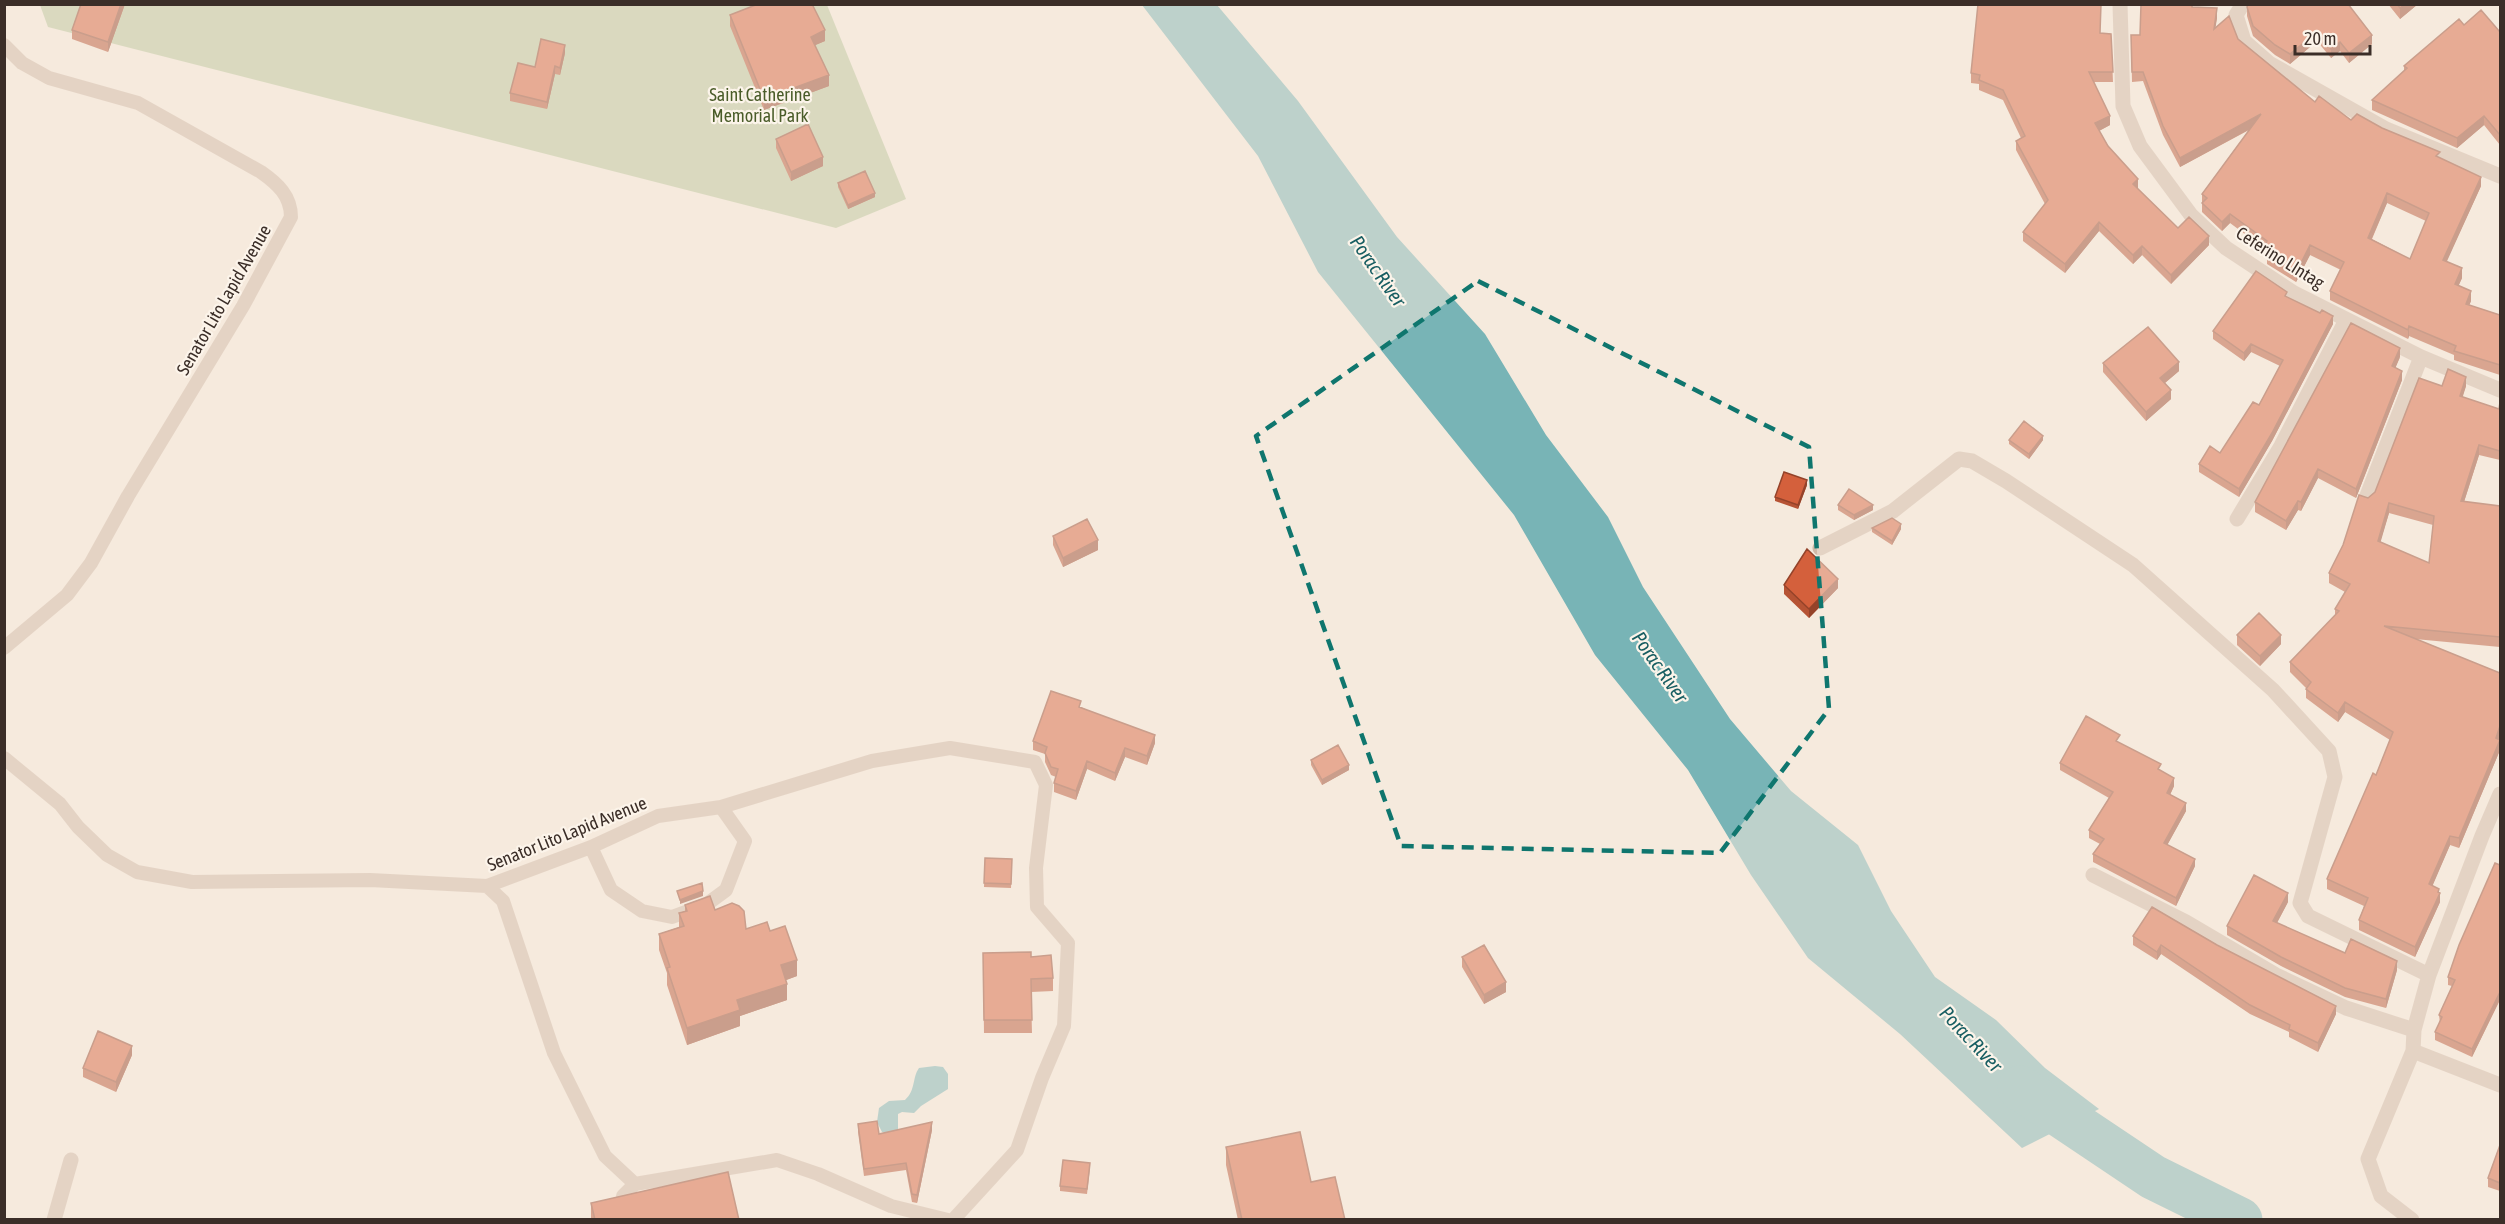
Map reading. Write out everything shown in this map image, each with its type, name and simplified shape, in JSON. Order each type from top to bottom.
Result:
[{"type":"street","name":"Ceferino LIntag","points":[[2121,4],[2123,106],[2140,146],[2191,215],[2226,248],[2294,293],[2421,357],[2500,390]]},
{"type":"street","points":[[2243,4],[2236,15],[2238,29],[2244,41],[2269,63],[2386,129],[2500,176]]},
{"type":"street","points":[[2237,519],[2281,446],[2346,321]]},
{"type":"street","points":[[2366,498],[2421,357]]},
{"type":"street","points":[[1820,548],[1893,511],[1959,459],[1972,461],[2006,481],[2133,565],[2273,690],[2329,751],[2335,777],[2300,903],[2303,910],[2308,916],[2429,975]]},
{"type":"street","points":[[2412,1220],[2381,1196],[2368,1159],[2413,1051],[2414,1030],[2429,975],[2500,794]]},
{"type":"street","points":[[2093,875],[2186,922],[2276,975],[2346,1008],[2414,1030]]},
{"type":"street","points":[[2413,1051],[2500,1085]]},
{"type":"street","points":[[54,1220],[71,1160]]},
{"type":"lane","name":"Senator Lito Lapid Avenue","points":[[4,45],[22,63],[49,78],[138,103],[261,172],[277,183],[291,203],[291,218],[243,306],[128,496],[91,563],[67,595],[4,648]]},
{"type":"lane","name":"Senator Lito Lapid Avenue","points":[[4,758],[60,804],[78,827],[107,855],[137,872],[192,882],[370,880],[487,886],[591,847],[658,816],[721,807],[872,761],[950,748],[1035,762],[1046,785],[1036,868],[1037,908],[1068,944],[1064,1026],[1042,1078],[1017,1150],[954,1220]]},
{"type":"lane","points":[[591,847],[611,890],[642,911],[672,918],[707,904],[726,890],[730,881],[745,841],[721,807]]},
{"type":"lane","points":[[487,886],[503,901],[554,1053],[581,1110],[605,1156],[635,1184]]},
{"type":"lane","points":[[623,1196],[635,1184],[777,1160],[818,1174],[891,1206],[948,1220]]},
{"type":"highlighted area","points":[[1478,281],[1809,447],[1829,709],[1720,853],[1401,846],[1256,436]]},
{"type":"green space","name":"Saint Catherine Memorial Park","points":[[40,5],[827,5],[906,199],[836,228],[48,27]]},
{"type":"water","points":[[1142,5],[1217,5],[1298,101],[1397,237],[1485,334],[1546,435],[1608,517],[1643,587],[1730,719],[1791,791],[1858,845],[1891,911],[1935,977],[1996,1020],[2045,1068],[2099,1109],[2022,1148],[1900,1034],[1808,958],[1751,875],[1688,770],[1595,655],[1514,515],[1318,272],[1258,156]]},
{"type":"water","points":[[943,1067],[948,1074],[948,1089],[914,1113],[898,1114],[898,1131],[888,1134],[882,1132],[877,1122],[879,1108],[889,1101],[905,1100],[911,1092],[919,1068]]},
{"type":"building","points":[[81,4],[121,4],[108,42],[72,30]]},
{"type":"building","points":[[758,4],[812,4],[825,30],[811,37],[829,75],[764,99],[730,15]]},
{"type":"building","points":[[1978,4],[2101,4],[2100,33],[2111,34],[2113,72],[2089,72],[2110,116],[2095,123],[2108,146],[2138,179],[2133,184],[2178,228],[2189,217],[2209,236],[2171,275],[2142,246],[2133,255],[2099,222],[2065,264],[2023,232],[2048,200],[2016,141],[2025,136],[2003,90],[1979,80],[1980,75],[1971,73]]},
{"type":"building","points":[[2141,4],[2192,4],[2192,7],[2217,8],[2214,29],[2229,16],[2238,39],[2315,102],[2319,96],[2351,120],[2357,114],[2382,128],[2440,152],[2436,156],[2481,177],[2443,260],[2462,268],[2455,284],[2471,291],[2466,304],[2500,315],[2500,365],[2454,351],[2456,346],[2409,326],[2408,330],[2330,291],[2344,262],[2310,245],[2296,273],[2267,254],[2271,249],[2265,245],[2267,241],[2230,214],[2222,222],[2202,203],[2207,198],[2202,194],[2261,114],[2180,158],[2163,126],[2143,72],[2132,72],[2131,35],[2140,35]],"holes":[[[2387,193],[2429,213],[2410,259],[2368,238]]]},
{"type":"building","points":[[2248,4],[2348,4],[2372,35],[2349,53],[2340,42],[2331,49],[2317,32],[2290,54],[2275,45],[2253,26]]},
{"type":"building","points":[[2481,10],[2500,32],[2500,135],[2484,116],[2457,138],[2372,100],[2407,68],[2404,66],[2459,19],[2464,25]]},
{"type":"building","points":[[541,39],[565,45],[560,68],[555,66],[547,102],[510,93],[518,63],[535,67]]},
{"type":"building","points":[[808,124],[823,157],[791,172],[776,139]]},
{"type":"building","points":[[865,171],[875,193],[848,205],[838,183]]},
{"type":"building","points":[[2256,271],[2287,292],[2285,296],[2320,313],[2322,310],[2333,316],[2272,433],[2239,489],[2199,464],[2210,446],[2220,453],[2253,402],[2259,405],[2283,360],[2251,344],[2244,353],[2213,331]]},
{"type":"building","points":[[2351,323],[2400,348],[2392,366],[2402,371],[2356,489],[2318,469],[2301,502],[2298,501],[2286,521],[2255,502]]},
{"type":"building","points":[[2148,327],[2179,362],[2160,378],[2171,390],[2146,412],[2103,363]]},
{"type":"building","points":[[2448,369],[2466,377],[2460,396],[2499,409],[2500,402],[2500,451],[2479,445],[2461,501],[2500,506],[2500,637],[2384,626],[2500,673],[2500,726],[2496,738],[2500,740],[2459,838],[2450,836],[2429,884],[2439,889],[2440,893],[2415,947],[2359,920],[2368,898],[2327,879],[2373,773],[2376,775],[2393,732],[2345,702],[2338,713],[2306,689],[2311,682],[2290,662],[2339,611],[2335,609],[2350,584],[2329,573],[2343,545],[2359,495],[2368,498],[2375,492],[2419,378],[2442,386]],"holes":[[[2389,503],[2434,516],[2429,563],[2378,541]]]},
{"type":"building","points":[[2024,421],[2043,436],[2029,454],[2009,440]]},
{"type":"building","points":[[1784,472],[1807,480],[1798,505],[1775,497]]},
{"type":"building","points":[[1849,489],[1873,505],[1854,515],[1838,505]]},
{"type":"building","points":[[1892,518],[1901,524],[1892,541],[1872,528]]},
{"type":"building","points":[[1087,519],[1098,540],[1063,558],[1053,536]]},
{"type":"building","points":[[1807,549],[1838,579],[1809,609],[1784,585]]},
{"type":"building","points":[[2259,613],[2281,635],[2260,656],[2237,635]]},
{"type":"building","points":[[1051,691],[1081,701],[1079,707],[1155,735],[1147,756],[1125,748],[1115,773],[1087,761],[1076,791],[1054,783],[1058,769],[1051,767],[1045,753],[1047,747],[1033,741]]},
{"type":"building","points":[[2086,716],[2120,735],[2116,741],[2161,764],[2158,769],[2174,778],[2167,793],[2186,803],[2164,843],[2195,859],[2176,898],[2093,854],[2104,839],[2089,830],[2113,792],[2060,763]]},
{"type":"building","points":[[1338,745],[1349,765],[1322,780],[1311,760]]},
{"type":"building","points":[[985,858],[1012,859],[1011,884],[984,883]]},
{"type":"building","points":[[2495,863],[2500,865],[2500,992],[2472,1049],[2435,1032],[2442,1017],[2439,1015],[2455,980],[2448,977],[2459,945]]},
{"type":"building","points":[[2254,875],[2288,893],[2273,921],[2345,953],[2351,939],[2397,961],[2386,999],[2345,988],[2281,957],[2227,926]]},
{"type":"building","points":[[702,883],[703,891],[680,900],[677,891]]},
{"type":"building","points":[[710,896],[715,910],[732,903],[739,906],[744,911],[746,929],[767,922],[770,931],[785,926],[797,960],[781,965],[787,984],[737,1000],[740,1010],[687,1028],[667,968],[670,967],[659,934],[684,926],[679,913],[687,911],[685,905]]},
{"type":"building","points":[[2152,907],[2217,945],[2336,1006],[2318,1043],[2289,1029],[2290,1025],[2250,1005],[2161,945],[2157,952],[2133,936]]},
{"type":"building","points":[[1484,945],[1506,982],[1484,995],[1462,957]]},
{"type":"building","points":[[1031,952],[1031,957],[1051,955],[1053,978],[1031,979],[1032,1020],[984,1020],[983,953]]},
{"type":"building","points":[[98,1031],[132,1046],[116,1082],[83,1068]]},
{"type":"building","points":[[877,1121],[879,1134],[932,1122],[917,1195],[912,1194],[906,1163],[864,1169],[858,1124]]},
{"type":"building","points":[[1300,1132],[1311,1182],[1335,1177],[1345,1220],[1242,1220],[1226,1147]]},
{"type":"building","points":[[2500,1145],[2500,1183],[2488,1178]]},
{"type":"building","points":[[1063,1160],[1090,1163],[1087,1189],[1060,1186]]},
{"type":"building","points":[[728,1172],[739,1220],[595,1220],[591,1203]]},
{"type":"waterway","name":"Porac River","points":[[2020,1088],[2153,1177],[2240,1220]]}]
